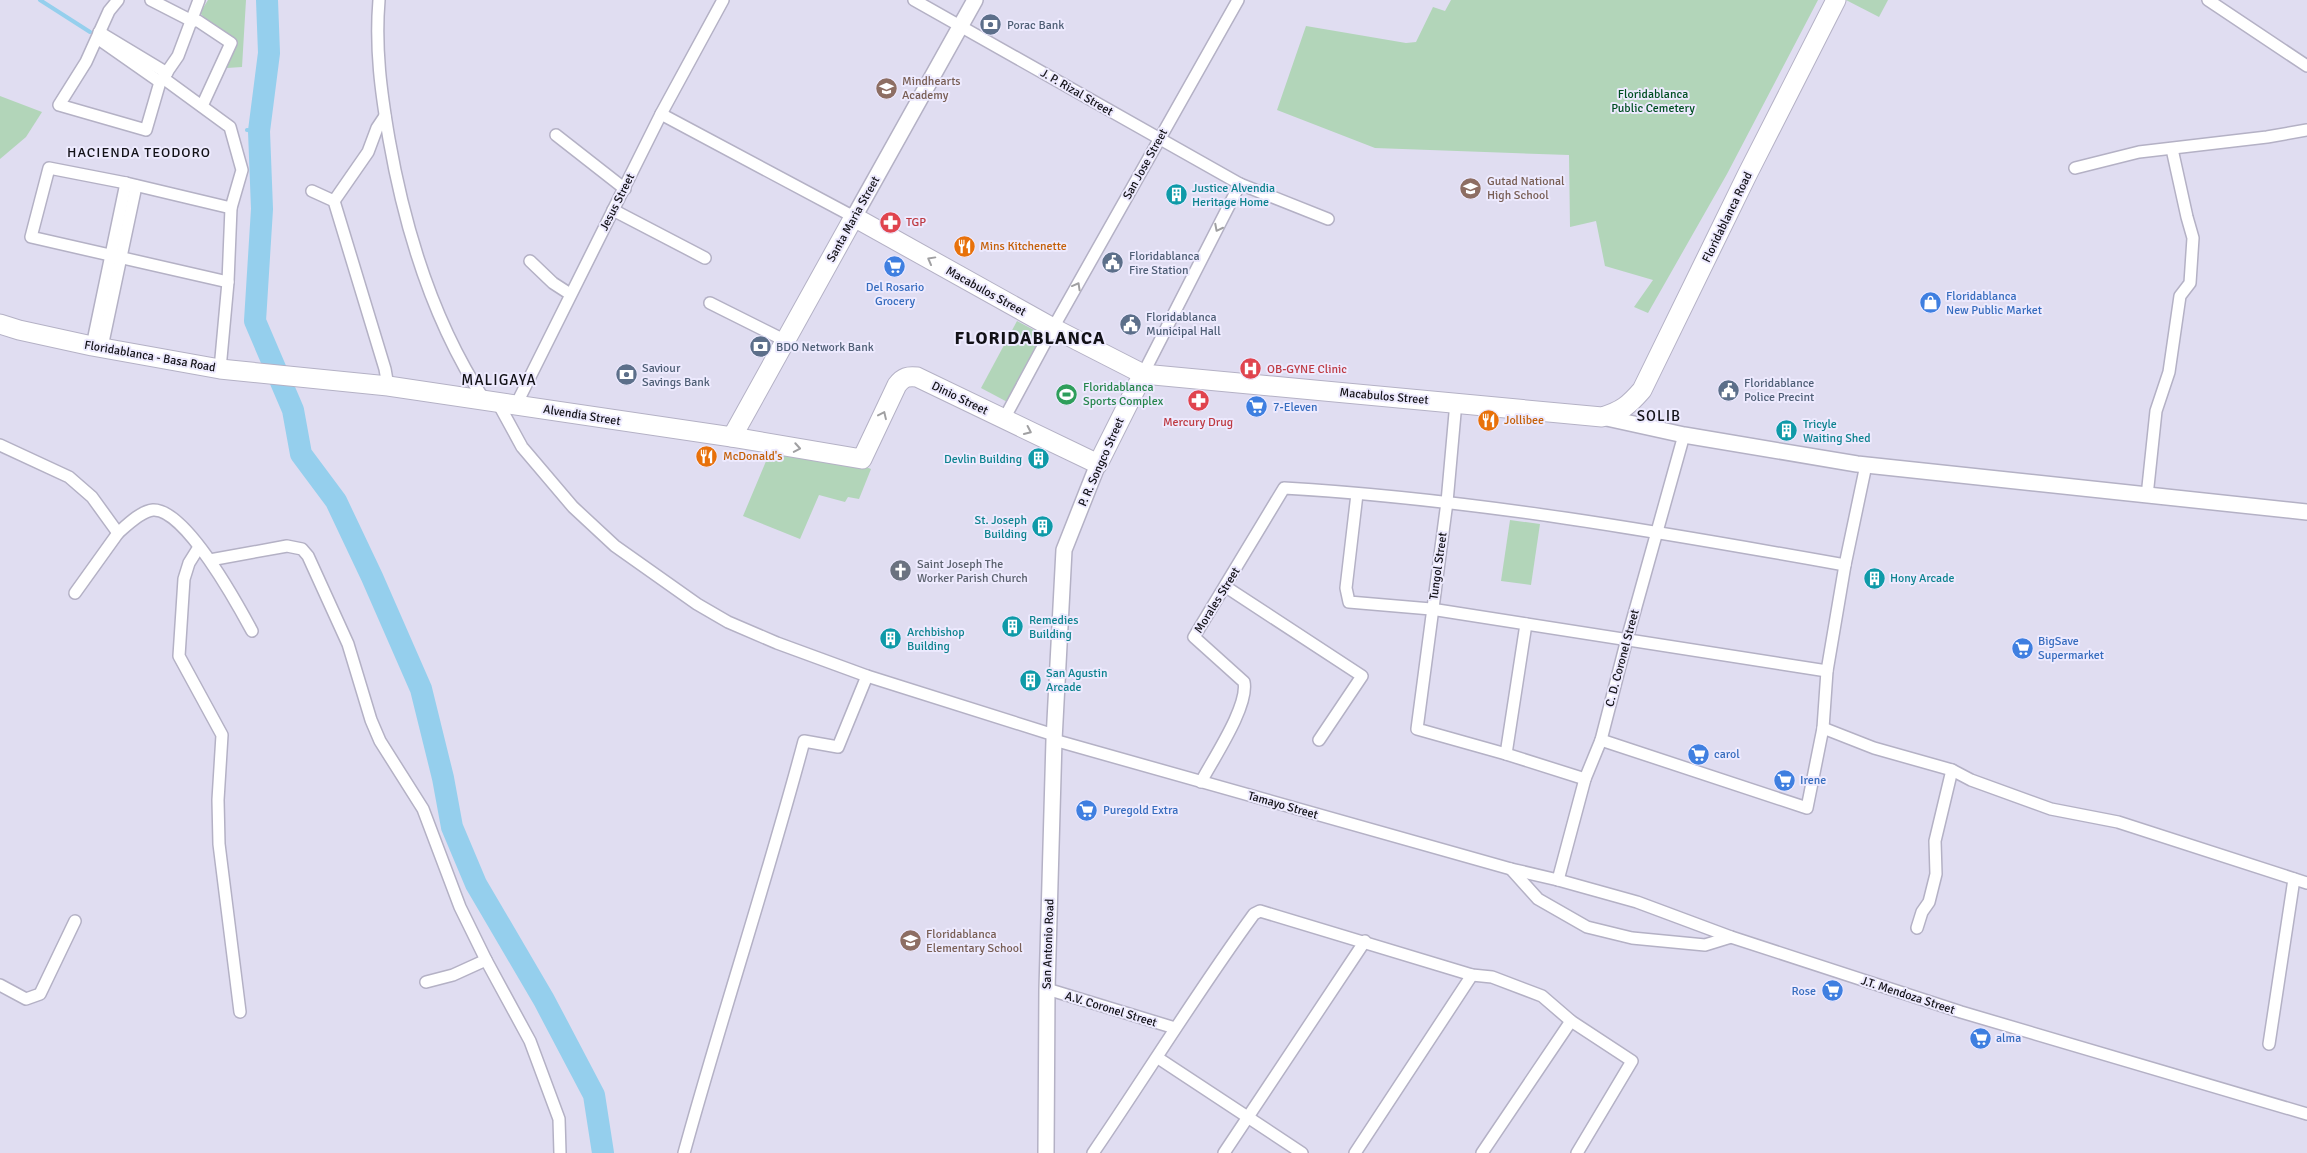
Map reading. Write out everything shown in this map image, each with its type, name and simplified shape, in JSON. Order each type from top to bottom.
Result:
[{"type":"main road","name":"Floridablanca Road","points":[[1602,417],[1629,406],[1642,390],[1747,175],[1836,0]]},
{"type":"main road","name":"Macabulos Street","points":[[854,217],[1053,328],[1143,374],[1602,417]]},
{"type":"main road","name":"Santa Maria Street","points":[[732,438],[854,217]]},
{"type":"main road","name":"Floridablanca - Basa Road","points":[[0,324],[97,347],[228,369],[302,377]]},
{"type":"main road","name":"P. R. Songco Street","points":[[1098,464],[1143,374]]},
{"type":"main road","name":"Alvendia Street","points":[[302,377],[388,386],[862,459]]},
{"type":"main road","name":"Dinio Street","points":[[862,459],[897,385],[905,377],[917,377],[1098,464]]},
{"type":"street","points":[[118,0],[109,12],[86,62],[59,105],[146,130],[163,78],[178,56],[199,0]]},
{"type":"street","points":[[150,0],[192,21],[198,21],[231,43],[202,106]]},
{"type":"street","name":"Tamayo Street","points":[[379,0],[377,26],[378,78],[398,190],[421,269],[454,348],[469,377],[522,447],[573,508],[615,546],[697,604],[728,622],[867,676],[1054,738],[1511,870]]},
{"type":"street","name":"Jesus Street","points":[[487,401],[570,294],[661,114],[723,0]]},
{"type":"street","name":"J. P. Rizal Street","points":[[914,0],[1240,184],[1328,219]]},
{"type":"street","name":"Santa Maria Street","points":[[854,217],[976,0]]},
{"type":"street","name":"San Jose Street","points":[[1004,419],[1053,328],[1238,0]]},
{"type":"street","points":[[2208,0],[2307,66]]},
{"type":"street","points":[[98,35],[163,78],[230,127],[242,170],[232,208],[228,282],[228,369]]},
{"type":"street","name":"Macabulos Street","points":[[661,114],[854,217]]},
{"type":"street","points":[[334,201],[368,152],[377,128],[385,116]]},
{"type":"street","points":[[2075,168],[2139,152],[2267,137],[2307,130]]},
{"type":"street","points":[[556,135],[625,188]]},
{"type":"street","points":[[2147,496],[2156,410],[2169,372],[2180,296],[2190,283],[2193,238],[2172,148]]},
{"type":"street","points":[[228,282],[31,237],[49,168],[131,184],[232,208]]},
{"type":"street","points":[[97,347],[131,184]]},
{"type":"street","name":"P. R. Songco Street","points":[[1143,374],[1240,184]]},
{"type":"street","points":[[312,190],[334,201],[385,369],[388,386]]},
{"type":"street","points":[[613,210],[705,258]]},
{"type":"street","points":[[530,261],[553,283],[570,294]]},
{"type":"street","points":[[710,303],[786,341]]},
{"type":"street","name":"Tungol Street","points":[[1456,402],[1447,502],[1431,609],[1417,729],[1506,754]]},
{"type":"street","points":[[1602,417],[1684,435],[1866,465],[2307,512]]},
{"type":"street","name":"C. D. Coronel Street","points":[[1558,880],[1585,779],[1601,740],[1627,638],[1684,435]]},
{"type":"street","points":[[0,446],[69,477],[92,497],[118,533]]},
{"type":"street","name":"P. R. Songco Street","points":[[1054,738],[1064,550],[1098,464]]},
{"type":"street","points":[[1601,740],[1807,808],[1822,728],[1827,671],[1845,565],[1866,465]]},
{"type":"street","name":"Morales Street","points":[[1201,782],[1238,713],[1245,690],[1244,682],[1194,637],[1284,488],[1357,494]]},
{"type":"street","points":[[1827,671],[1627,638],[1431,609],[1349,602],[1346,588],[1357,494],[1447,502],[1657,532],[1845,565]]},
{"type":"street","points":[[76,594],[118,533],[140,516],[151,510],[160,510],[187,531],[210,560],[252,631]]},
{"type":"street","points":[[210,560],[286,546],[302,549],[308,556],[348,644],[371,720],[380,741],[423,809],[460,907],[486,960],[530,1040],[559,1119],[560,1153]]},
{"type":"street","points":[[198,547],[184,579],[179,656],[222,735],[218,800],[219,844],[240,1012]]},
{"type":"street","points":[[1226,586],[1362,676],[1319,740]]},
{"type":"street","points":[[1526,624],[1506,754],[1585,779]]},
{"type":"street","points":[[684,1153],[708,1066],[776,848],[804,741],[838,746],[867,676]]},
{"type":"street","points":[[1822,728],[1874,748],[1952,770],[1971,780],[2051,809],[2118,822],[2307,883]]},
{"type":"street","name":"San Antonio Road","points":[[1046,1153],[1047,989],[1054,738]]},
{"type":"street","points":[[1917,928],[1922,912],[1929,902],[1936,874],[1935,841],[1952,770]]},
{"type":"street","points":[[1511,870],[1538,899],[1587,927],[1632,938],[1705,945],[1731,937]]},
{"type":"street","name":"J.T. Mendoza Street","points":[[1511,870],[1558,880],[1637,902],[1731,937],[1961,1012],[2307,1114]]},
{"type":"street","points":[[2270,1044],[2294,879]]},
{"type":"street","points":[[1093,1153],[1158,1058],[1175,1028],[1217,965],[1254,914],[1260,911],[1472,975],[1492,977],[1542,996],[1571,1021],[1632,1061],[1577,1153]]},
{"type":"street","points":[[0,985],[26,999],[40,994],[75,921]]},
{"type":"street","points":[[1224,1153],[1364,941]]},
{"type":"street","points":[[426,982],[453,975],[486,960]]},
{"type":"street","points":[[1355,1153],[1472,975]]},
{"type":"street","name":"A.V. Coronel Street","points":[[1047,989],[1175,1028]]},
{"type":"street","points":[[1482,1153],[1571,1021]]},
{"type":"street","points":[[1158,1058],[1302,1153]]},
{"type":"green space","points":[[208,0],[246,0],[242,67],[227,68],[226,35],[214,28],[200,13]]},
{"type":"green space","name":"Floridablanca Public Cemetery","points":[[1451,0],[1818,0],[1727,174],[1648,313],[1634,307],[1653,280],[1605,266],[1596,221],[1570,227],[1569,155],[1375,148],[1277,110],[1306,26],[1406,43],[1416,42],[1433,7],[1445,11]]},
{"type":"green space","points":[[1846,0],[1888,0],[1879,17]]},
{"type":"green space","points":[[0,96],[42,112],[26,137],[0,159]]},
{"type":"green space","points":[[1017,321],[1049,338],[1013,405],[981,388]]},
{"type":"green space","points":[[772,447],[859,464],[871,469],[859,499],[848,497],[845,502],[819,495],[800,539],[743,516]]},
{"type":"green space","points":[[1510,520],[1540,524],[1531,585],[1501,581]]},
{"type":"waterway","points":[[40,0],[90,32]]},
{"type":"waterway","points":[[267,0],[269,53],[259,131],[262,209],[255,321],[293,410],[301,454],[336,501],[421,689],[443,778],[452,827],[476,884],[544,1000],[594,1095],[603,1153]]},
{"type":"waterway","points":[[247,130],[259,131]]},
{"type":"place","name":"Porac Bank","points":[[991,25]]},
{"type":"place","name":"Mindhearts Academy","points":[[886,88]]},
{"type":"place","name":"Gutad National High School","points":[[1471,188]]},
{"type":"place","name":"Justice Alvendia Heritage Home","points":[[1176,195]]},
{"type":"place","name":"TGP","points":[[890,222]]},
{"type":"place","name":"Mins Kitchenette","points":[[964,246]]},
{"type":"place","name":"Floridablanca Fire Station","points":[[1113,263]]},
{"type":"place","name":"Del Rosario Grocery","points":[[895,266]]},
{"type":"place","name":"Floridablanca New Public Market","points":[[1930,303]]},
{"type":"place","name":"Floridablanca Municipal Hall","points":[[1130,324]]},
{"type":"place","name":"BDO Network Bank","points":[[760,347]]},
{"type":"place","name":"OB-GYNE Clinic","points":[[1251,369]]},
{"type":"place","name":"Saviour Savings Bank","points":[[626,375]]},
{"type":"place","name":"Floridablance Police Precint","points":[[1728,390]]},
{"type":"place","name":"Floridablanca Sports Complex","points":[[1067,394]]},
{"type":"place","name":"Mercury Drug","points":[[1198,401]]},
{"type":"place","name":"7-Eleven","points":[[1257,407]]},
{"type":"place","name":"Jollibee","points":[[1488,420]]},
{"type":"place","name":"Tricyle Waiting Shed","points":[[1787,431]]},
{"type":"place","name":"McDonald's","points":[[707,456]]},
{"type":"place","name":"Devlin Building","points":[[1038,459]]},
{"type":"place","name":"St. Joseph Building","points":[[1043,527]]},
{"type":"place","name":"Saint Joseph The Worker Parish Church","points":[[901,571]]},
{"type":"place","name":"Hony Arcade","points":[[1874,578]]},
{"type":"place","name":"Remedies Building","points":[[1013,627]]},
{"type":"place","name":"Archbishop Building","points":[[891,639]]},
{"type":"place","name":"BigSave Supermarket","points":[[2022,648]]},
{"type":"place","name":"San Agustin Arcade","points":[[1030,680]]},
{"type":"place","name":"carol","points":[[1698,754]]},
{"type":"place","name":"Irene","points":[[1784,780]]},
{"type":"place","name":"Puregold Extra","points":[[1087,810]]},
{"type":"place","name":"Floridablanca Elementary School","points":[[910,941]]},
{"type":"place","name":"Rose","points":[[1832,991]]},
{"type":"place","name":"alma","points":[[1980,1038]]},
{"type":"district","name":"HACIENDA TEODORO","points":[[139,152]]},
{"type":"district","name":"FLORIDABLANCA","points":[[1030,338]]},
{"type":"district","name":"MALIGAYA","points":[[499,380]]},
{"type":"district","name":"SOLIB","points":[[1659,416]]}]
